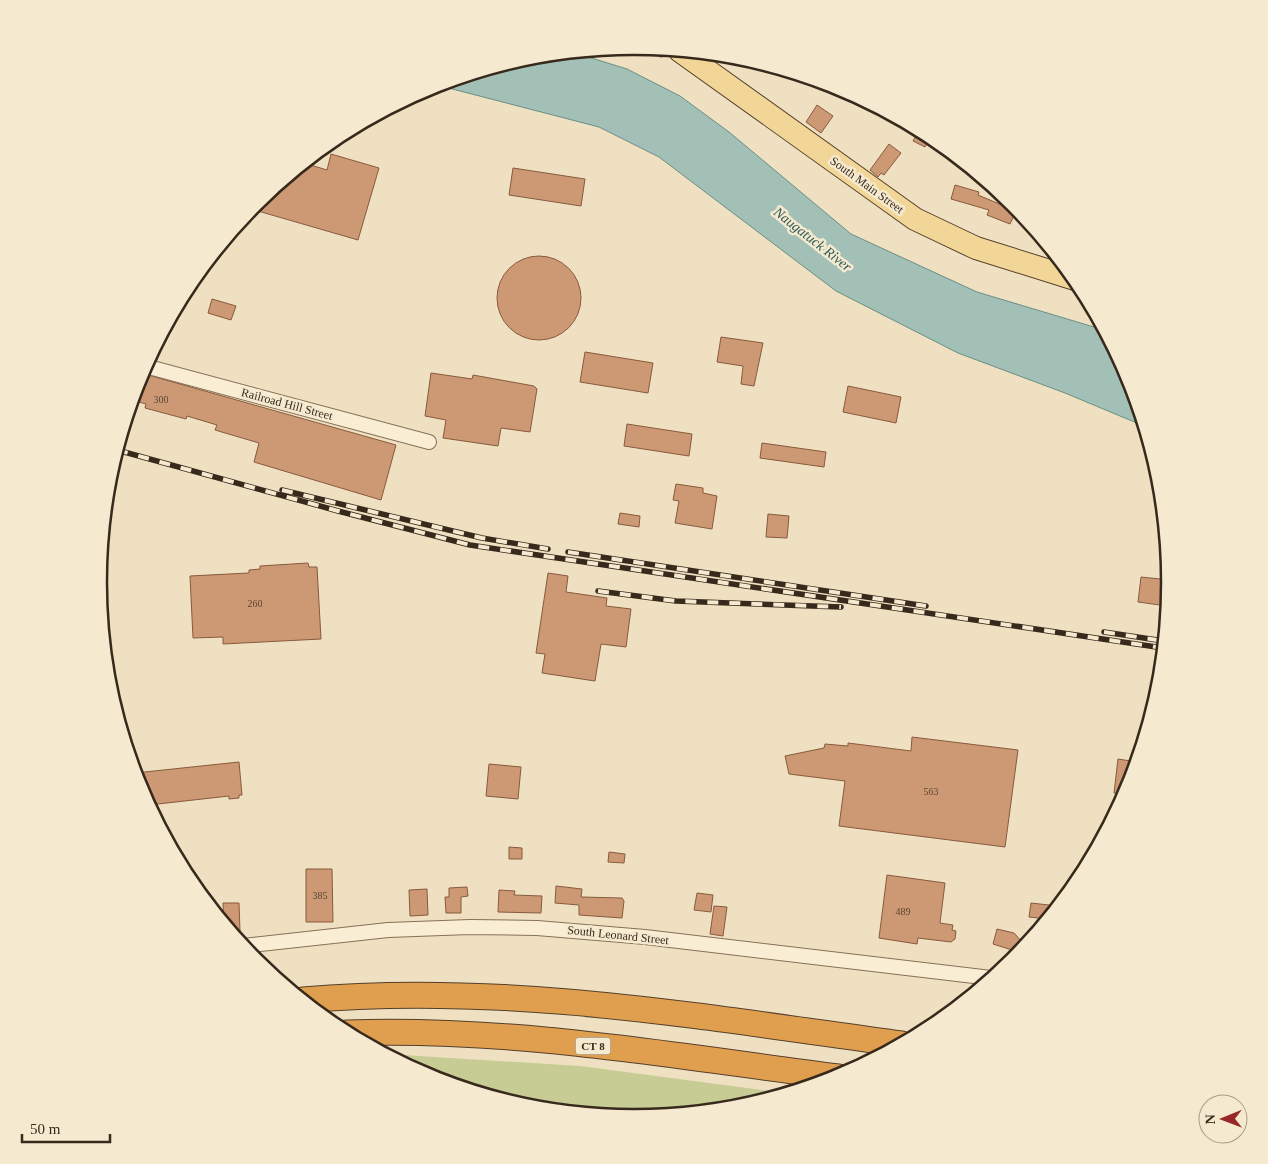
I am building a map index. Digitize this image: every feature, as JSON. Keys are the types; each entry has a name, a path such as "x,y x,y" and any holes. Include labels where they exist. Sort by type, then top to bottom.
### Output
{"highway":[{"path":"313,1000 440,995 523,998 675,1014 890,1043"},
{"name":"CT 8","path":"362,1033 438,1033 513,1038 818,1075"}],"main road":[{"name":"South Main Street","path":"691,59 895,206 926,226 998,257 1062,275"}],"street":[{"name":"Railroad Hill Street","path":"152,368 429,442"},
{"name":"South Leonard Street","path":"252,945 388,930 470,927 537,928 645,937 982,977"}],"green space":[{"path":"401,1055 580,1066 770,1091 737,1099 668,1108 600,1108 531,1099 498,1091 432,1069"}],"water":[{"name":"Naugatuck River","path":"589,57 627,69 680,96 729,132 851,234 977,292 1095,327 1121,380 1136,423 1065,393 958,353 836,291 659,157 599,127 450,88 531,65"}],"building":[{"path":"817,105 833,116 821,133 806,122"},
{"path":"915,137 927,144 925,147 913,141"},
{"path":"889,144 901,153 884,175 881,173 878,177 870,170"},
{"path":"331,154 379,168 358,240 259,211 311,165 327,170"},
{"path":"513,168 585,179 581,206 509,195"},
{"path":"955,185 979,192 978,195 1003,206 1014,216 1010,224 987,215 989,210 951,199"},
{"path":"539,256 555,259 569,268 578,282 581,298 578,314 569,328 555,337 539,340 523,337 509,328 500,314 497,298 500,282 509,268 523,259"},
{"path":"212,299 236,306 231,320 208,313"},
{"path":"721,337 763,343 754,386 741,384 743,366 717,362"},
{"path":"585,352 653,363 648,393 580,382"},
{"path":"431,373 472,379 473,375 534,386 537,389 530,432 501,428 498,446 443,438 446,420 425,416"},
{"path":"149,375 396,445 381,500 254,462 259,443 215,430 217,425 187,416 186,419 145,408 146,404 139,402"},
{"path":"848,386 901,397 896,423 843,412"},
{"path":"627,424 692,434 689,456 624,446"},
{"path":"762,443 826,452 824,467 760,458"},
{"path":"676,484 703,488 703,493 717,496 712,529 675,523 679,501 673,500"},
{"path":"620,513 640,516 639,527 618,524"},
{"path":"768,514 789,516 787,538 766,537"},
{"path":"308,563 309,567 317,567 321,639 223,644 223,637 193,638 190,576 249,573 249,570 260,569 260,566"},
{"path":"548,573 568,576 566,592 607,598 606,606 631,609 626,647 601,644 595,681 542,673 545,654 536,653"},
{"path":"1141,577 1161,579 1160,605 1138,602"},
{"path":"912,737 1018,750 1005,847 839,826 845,781 789,774 785,756 824,748 825,744 848,746 848,743 911,751"},
{"path":"1118,759 1129,761 1117,793 1114,793"},
{"path":"239,762 242,795 239,795 239,798 229,799 229,796 156,804 143,772"},
{"path":"489,764 521,767 518,799 486,796"},
{"path":"509,847 522,848 522,859 509,859"},
{"path":"609,852 625,854 624,863 608,862"},
{"path":"306,869 332,869 333,922 306,922"},
{"path":"887,875 945,883 940,923 953,925 952,930 956,931 955,939 951,942 918,938 917,944 879,938"},
{"path":"556,886 582,889 581,897 622,898 624,901 622,918 579,915 579,905 555,903"},
{"path":"467,887 468,896 461,897 461,913 446,913 445,897 449,897 449,888"},
{"path":"427,889 428,915 410,916 409,890"},
{"path":"499,890 515,891 514,895 542,896 541,913 498,912"},
{"path":"697,893 713,895 711,912 694,910"},
{"path":"223,903 239,903 240,931 238,929 223,912"},
{"path":"1031,903 1050,905 1039,918 1029,917"},
{"path":"714,906 727,907 723,936 710,934"},
{"path":"997,929 1014,933 1020,940 1012,950 993,944"}],"railway":[{"path":"124,452 470,545 1156,647"},
{"path":"282,490 482,538 548,549"},
{"path":"568,552 926,606"},
{"path":"598,591 676,601 841,607"},
{"path":"1104,632 1157,640"}]}
